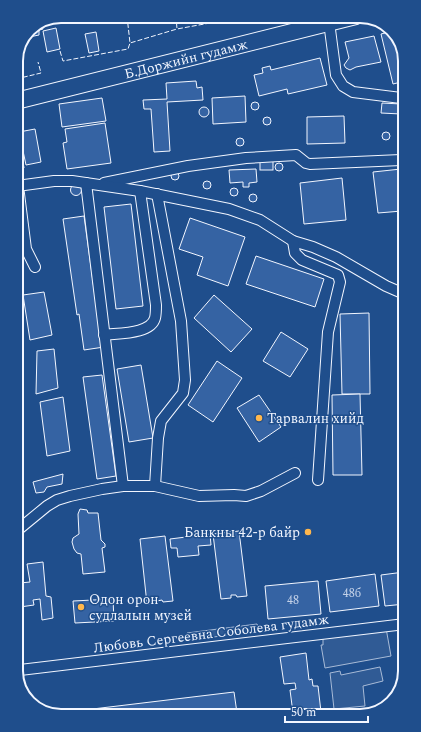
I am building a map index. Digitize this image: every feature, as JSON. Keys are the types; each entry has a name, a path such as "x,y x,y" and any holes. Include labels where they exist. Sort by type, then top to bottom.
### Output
{"main road":[{"name":"Б.Доржийн гудамж","path":"23,99 325,23"}],"street":[{"path":"329,23 336,75 343,86 353,92 398,98"},
{"path":"97,184 188,166 246,158 296,156 310,164 398,160"},
{"path":"23,185 54,181 72,181 157,194 229,209 260,220 293,241 313,247 336,257 386,286 398,291"},
{"path":"86,183 123,486"},
{"path":"104,335 140,331 149,327 155,318 156,305 140,191"},
{"path":"155,486 158,438 161,420 183,393 185,380 181,321 157,194"},
{"path":"23,228 26,249 35,267"},
{"path":"293,241 295,252 302,260 338,275 340,282 328,332 318,480"},
{"path":"23,525 57,500 97,490 123,486 155,486 199,496 246,496 260,491 295,473"},
{"name":"Любовь Сергеевна Соболева гудамж","path":"23,670 398,625"}],"shaded area":[{"path":"257,624 260,631 190,640 187,633"},
{"path":"386,628 391,656 325,668 321,645 323,645 323,636"},
{"path":"380,667 383,681 363,686 365,706 334,709 330,673 340,671 341,675"}],"building":[{"path":"56,28 60,49 47,52 43,31"},
{"path":"39,30 39,35 32,36"},
{"path":"96,32 99,51 89,53 85,34"},
{"path":"386,33 389,36 397,51 398,83 393,84 381,34"},
{"path":"374,36 381,62 356,67 350,70 346,68 344,65 349,58 345,42"},
{"path":"320,58 327,85 288,94 287,89 259,96 254,75 263,73 262,68 270,66 271,70"},
{"path":"196,81 197,88 202,87 203,100 167,102 170,151 154,152 151,109 144,109 143,100 167,99 166,83"},
{"path":"245,96 246,122 213,124 212,98"},
{"path":"102,98 106,121 62,127 59,104"},
{"path":"253,102 257,102 259,106 257,110 253,110 251,108 251,104"},
{"path":"382,103 398,104 398,114 381,113"},
{"path":"202,107 206,107 208,108 208,116 202,117 199,114 199,110"},
{"path":"344,116 345,143 307,144 307,117"},
{"path":"267,117 270,118 270,124 267,125 264,124 263,121 264,118"},
{"path":"105,123 111,163 67,169 63,143 67,142 65,129"},
{"path":"35,129 41,162 26,165 23,151 23,131"},
{"path":"384,132 388,132 390,136 388,140 384,140 382,138 382,134"},
{"path":"240,138 243,139 243,145 240,146 237,145 236,142 237,139"},
{"path":"260,160 273,160 273,170 260,170"},
{"path":"279,163 282,164 282,170 279,171 276,170 275,167 276,164"},
{"path":"256,169 257,182 249,183 249,187 243,187 243,182 230,183 229,170"},
{"path":"398,169 398,211 378,213 373,172"},
{"path":"175,172 178,173 178,179 175,180 172,179 171,176 172,173"},
{"path":"342,178 346,220 304,224 300,183"},
{"path":"205,181 209,181 211,185 209,189 205,189 203,187 203,183"},
{"path":"74,185 78,185 80,186 80,194 74,195 71,192 71,188"},
{"path":"234,188 237,189 237,195 234,196 231,195 230,192 231,189"},
{"path":"253,194 256,195 256,201 253,202 250,201 249,198 250,195"},
{"path":"131,204 143,306 116,309 104,207"},
{"path":"84,216 97,311 104,347 84,350 79,314 77,315 63,219"},
{"path":"190,218 245,237 228,286 197,275 203,257 179,249"},
{"path":"256,256 324,279 315,307 246,284"},
{"path":"44,292 52,335 30,340 23,295"},
{"path":"214,295 252,329 231,352 194,318"},
{"path":"369,313 370,394 342,394 340,314"},
{"path":"281,332 308,349 290,377 263,361"},
{"path":"54,349 58,388 36,394 37,351"},
{"path":"217,361 242,378 213,422 188,405"},
{"path":"141,365 153,438 129,442 117,369"},
{"path":"102,375 116,476 97,479 83,377"},
{"path":"360,394 362,475 333,475 332,395"},
{"name":"Тарвалин хийд","path":"259,395 281,427 259,442 237,408"},
{"path":"63,397 70,451 47,456 40,402"},
{"path":"63,474 62,484 47,487 44,492 36,493 33,482"},
{"path":"80,509 87,510 88,513 98,513 101,540 105,544 105,547 102,548 105,572 83,574 81,554 77,553 74,549 72,542 73,538 79,534 78,514"},
{"path":"239,531 247,596 237,597 236,595 231,595 231,598 221,599 213,534"},
{"path":"210,534 211,545 198,546 199,555 178,557 177,548 171,548 170,539"},
{"path":"165,536 173,601 163,602 162,600 157,601 157,603 147,604 140,539"},
{"path":"43,562 46,596 51,597 53,618 42,620 40,599 33,600 34,605 23,607 23,583 30,582 27,564"},
{"path":"398,573 398,605 385,606 381,575"},
{"path":"375,574 379,606 330,612 326,581"},
{"path":"318,581 321,614 268,619 265,586"},
{"path":"113,599 114,621 75,623 73,601"},
{"path":"306,653 309,680 312,679 313,686 318,686 321,709 292,709 290,690 296,689 295,683 284,684 280,657"},
{"path":"234,692 236,709 93,709"}],"fence":[{"path":"128,23 130,43 177,29"},
{"path":"177,23 177,29 210,23"},
{"path":"60,51 63,61 128,49 130,43"},
{"path":"23,77 41,73 38,62"}],"place":[{"name":"Тарвалин хийд","path":"259,418"},
{"name":"Банкны 42-р байр","path":"308,532"},
{"name":"Одон орон судлалын музей","path":"81,607"}]}
